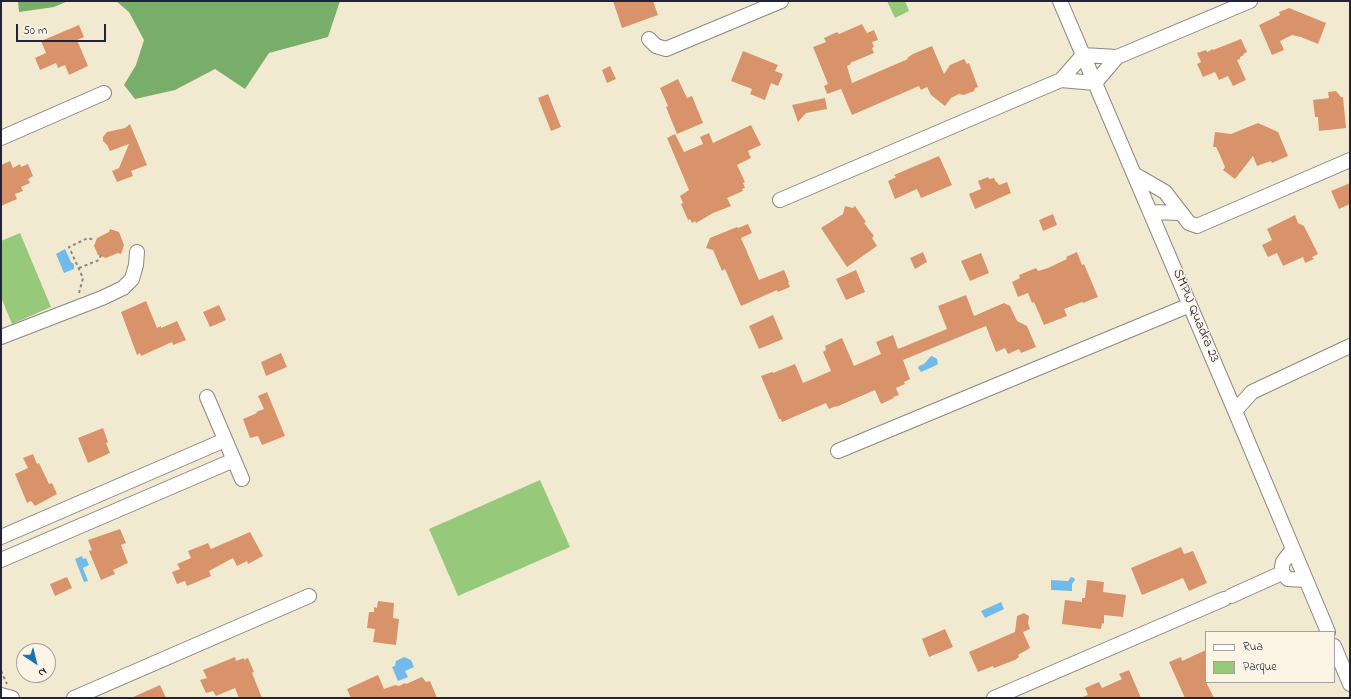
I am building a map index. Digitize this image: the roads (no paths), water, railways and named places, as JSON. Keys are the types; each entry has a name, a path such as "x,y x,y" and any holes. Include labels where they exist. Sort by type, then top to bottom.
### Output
{"street":[{"path":"649,39 656,46 666,49 781,1"},
{"name":"SMPW Quadra 23","path":"1060,1 1227,391 1328,631"},
{"path":"780,200 1061,80 1083,55 1117,57 1250,1"},
{"path":"1061,80 1095,83 1117,57"},
{"path":"1,138 104,93"},
{"path":"1134,174 1170,196 1189,223 1201,226 1350,160"},
{"path":"1150,212 1181,213"},
{"path":"1,337 124,288 132,279 136,265 137,252"},
{"path":"838,451 1190,306"},
{"path":"1235,411 1252,392 1350,346"},
{"path":"1227,391 1252,392"},
{"path":"207,397 242,479"},
{"path":"1,537 225,440"},
{"path":"1,560 234,460"},
{"path":"111,490 119,509"},
{"path":"1293,549 1283,562 1282,573 1288,579 1306,580"},
{"path":"994,698 1282,573"},
{"path":"74,698 309,596"},
{"path":"1335,648 1350,684"},
{"path":"1,695 12,698"}],"water":[{"path":"65,249 71,262 74,264 74,269 64,273 56,254"},
{"path":"932,356 937,359 937,365 921,372 918,368 919,366 924,364"},
{"path":"82,556 83,559 86,558 89,565 83,568 88,581 84,582 75,559"},
{"path":"1071,577 1075,580 1072,584 1072,591 1051,590 1051,580 1068,581"},
{"path":"1001,602 1004,609 985,618 981,611"},
{"path":"404,657 411,660 414,667 405,671 408,677 398,681 392,667 395,666 396,661"}]}
